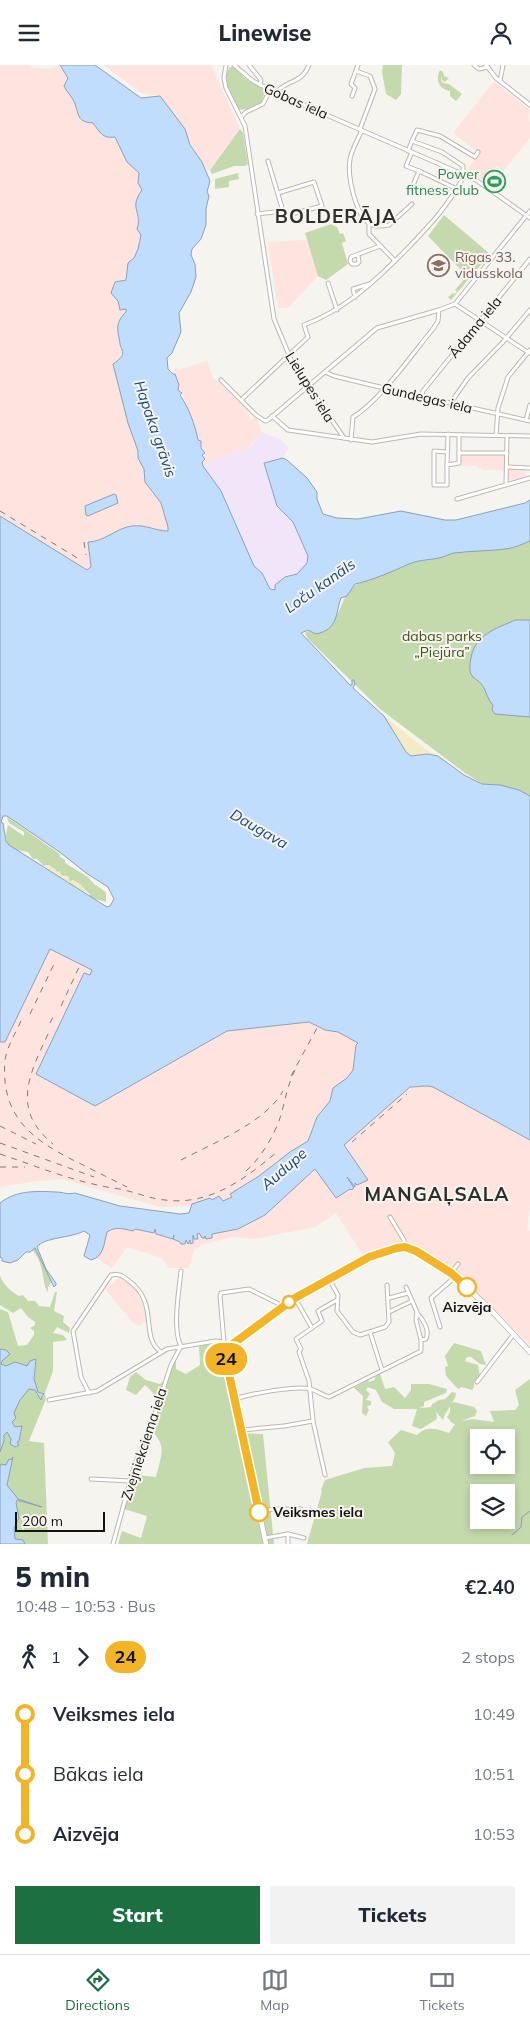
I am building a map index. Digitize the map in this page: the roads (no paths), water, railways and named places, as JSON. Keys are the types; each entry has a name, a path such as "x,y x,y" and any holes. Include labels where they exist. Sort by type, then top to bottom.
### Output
{"main road":[{"path":"266,1541 226,1360 228,1349 283,1306 369,1257 405,1247 416,1251 456,1277 530,1352"}],"street":[{"name":"Lielupes iela","path":"226,65 224,78 226,88 244,126 273,315 289,356 344,438"},
{"name":"Gobas iela","path":"234,65 260,85 276,93 476,180 530,218"},
{"path":"249,65 261,80 260,85"},
{"path":"276,93 281,87 302,78 309,65"},
{"path":"352,96 355,88 351,84 358,65"},
{"path":"474,65 477,69 487,66 500,81 530,105"},
{"path":"500,81 503,65"},
{"path":"356,71 370,76 375,89 350,157 349,184 363,215 369,223 375,225 389,225 412,204"},
{"path":"241,117 246,112 263,104 270,90"},
{"path":"457,189 406,166 412,141 417,130 440,136 475,157 478,152"},
{"path":"242,399 308,337 304,325 337,310 372,283 437,219 457,189 464,175 464,167 442,152 412,141"},
{"path":"268,161 283,211 285,215 322,206 314,182 278,193"},
{"path":"414,183 418,171"},
{"path":"258,213 283,211"},
{"path":"221,379 262,419 268,420 377,328 455,304 530,211"},
{"path":"369,223 367,227 369,234 395,261"},
{"path":"358,255 380,246"},
{"name":"Ādama iela","path":"421,397 423,391 530,259"},
{"path":"328,283 337,310"},
{"path":"355,297 353,289 372,283"},
{"path":"455,304 529,352 508,377 497,414 496,435"},
{"path":"351,440 353,417 384,388 436,325 440,310"},
{"path":"450,404 468,378 507,338 530,310"},
{"name":"Gundegas iela","path":"325,372 334,376 528,421"},
{"path":"528,421 530,405"},
{"path":"272,416 288,429 372,442 414,434 530,436"},
{"path":"447,452 434,451 434,485 447,485 448,435"},
{"path":"447,465 459,463 459,435"},
{"path":"506,485 507,435"},
{"path":"459,453 507,453"},
{"path":"507,467 530,468"},
{"path":"457,499 530,478"},
{"path":"390,1217 404,1240 405,1247"},
{"path":"451,1273 458,1263"},
{"path":"181,1271 177,1315 178,1336 181,1346"},
{"path":"89,1393 81,1377 73,1331 111,1275 119,1274 134,1285 144,1296 152,1341 161,1352"},
{"path":"440,1327 431,1298 456,1277"},
{"path":"329,1279 338,1295 337,1311 356,1335 385,1327 389,1322 387,1285"},
{"path":"406,1287 428,1333 426,1339 421,1340"},
{"path":"228,1349 224,1342 221,1293 249,1289 283,1306"},
{"path":"389,1298 408,1293"},
{"path":"295,1298 312,1328"},
{"path":"325,1475 313,1421 308,1375 299,1352 301,1349 296,1339 322,1321 318,1311 338,1299"},
{"path":"389,1312 412,1301"},
{"path":"234,1399 254,1393 310,1389 329,1397 421,1351 421,1340 417,1327 417,1312"},
{"path":"370,1332 382,1370"},
{"path":"477,1382 513,1335"},
{"path":"49,1400 97,1391 161,1352 181,1346 216,1341 224,1342"},
{"name":"Zvejniekciema iela","path":"114,1544 139,1453 156,1414 170,1365 181,1346"},
{"path":"241,1430 284,1427 313,1421"},
{"path":"91,1479 130,1481"},
{"path":"259,1512 273,1509 301,1509"},
{"path":"288,1534 288,1544"},
{"path":"266,1541 288,1534 304,1538"}],"water":[{"path":"60,65 95,65 141,98 160,96 185,129 190,145 202,162 210,181 207,192 209,196 206,209 206,225 201,239 192,249 191,255 195,264 196,277 191,292 179,313 181,332 172,353 167,358 168,369 175,374 179,385 178,390 182,393 180,395 191,417 198,440 201,441 201,448 205,453 202,455 205,459 202,462 203,466 221,491 254,566 262,573 270,589 275,590 275,585 285,577 297,574 307,563 308,556 293,522 277,506 264,463 283,458 287,460 307,478 317,492 317,499 323,514 337,518 358,519 401,511 445,520 456,520 525,503 530,500 530,541 500,550 454,553 416,562 355,584 347,596 341,598 335,620 329,629 316,634 308,630 301,633 350,685 352,685 352,680 354,680 353,688 384,716 406,752 411,756 427,754 438,756 464,775 482,784 500,785 519,790 530,796 530,1140 433,1087 410,1087 344,1145 368,1180 357,1185 355,1183 355,1187 347,1177 354,1188 351,1190 336,1198 315,1169 265,1215 238,1229 212,1234 212,1238 206,1239 205,1236 205,1238 202,1238 199,1233 197,1234 198,1239 194,1239 193,1235 193,1243 190,1244 190,1240 188,1244 186,1240 185,1244 181,1244 173,1239 156,1234 155,1229 154,1233 135,1229 133,1231 113,1229 107,1232 99,1256 91,1260 84,1256 90,1235 84,1231 52,1239 37,1247 46,1269 56,1283 54,1287 35,1248 30,1252 26,1252 18,1260 10,1263 2,1261 0,1257 0,1203 13,1196 27,1192 59,1192 75,1193 120,1206 180,1214 189,1213 192,1204 210,1198 212,1200 219,1196 223,1201 232,1197 230,1194 308,1141 317,1117 330,1101 333,1088 347,1078 353,1070 356,1045 358,1043 338,1032 325,1030 309,1022 227,1031 95,1106 36,1074 84,973 90,975 92,970 50,949 5,1042 0,1042 0,516 87,570 91,567 88,542 99,540 121,529 132,526 168,531 161,503 145,482 144,469 138,458 138,451 128,423 113,364 123,354 118,324 126,309 120,310 118,301 111,293 115,282 126,280 128,263 134,258 138,249 141,235 137,229 136,202 142,190 138,183 139,173 127,162 115,137 104,136 93,123 81,119 74,102 64,86 68,78","holes":["3,816 7,816 108,887 114,899 110,906 107,907 9,845 6,841 3,823 1,822"]},
{"path":"114,494 118,503 88,516 86,515 85,506"},
{"path":"516,620 530,620 530,717 495,714 492,710 493,705 484,688 472,676 470,670 473,650 477,643 494,629"},
{"path":"0,1349 6,1350 10,1354 1,1364 6,1366 15,1362 27,1366 30,1361 36,1359 34,1379 38,1392 44,1394 41,1400 35,1390 29,1389 20,1400 14,1413 16,1418 12,1422 15,1427 22,1426 19,1441 17,1442 19,1445 15,1447 10,1444 11,1439 7,1432 4,1435 0,1452"},
{"path":"13,1457 7,1485 18,1499 42,1507 17,1500 19,1518 14,1528 15,1539 23,1540 25,1544 0,1544 0,1467 1,1464 6,1465 9,1459 11,1460"}],"waterway":[{"path":"512,1535 521,1527 522,1517 530,1511"}],"railway":[{"path":"0,511 79,559"},
{"path":"84,542 86,555"},
{"path":"30,1014 56,960"},
{"path":"61,1006 80,965"},
{"path":"50,1023 54,1015"},
{"path":"21,1021 9,1045 5,1060 5,1080 8,1097 14,1112 23,1125 48,1146 127,1187"},
{"path":"291,1076 317,1028"},
{"path":"48,1034 30,1078 28,1105 32,1118 40,1131 53,1144"},
{"path":"246,1171 261,1154 274,1132 295,1070"},
{"path":"181,1160 223,1139 251,1122 264,1113 283,1091"},
{"path":"352,1142 407,1094"},
{"path":"0,1126 36,1144"},
{"path":"0,1143 94,1177"},
{"path":"0,1154 89,1183 165,1200 181,1201 211,1195 239,1181 277,1152"},
{"path":"0,1167 25,1167"}],"place":[{"name":"Power fitness club","path":"495,182"},
{"name":"Rīgas 33. vidusskola","path":"439,265"},
{"name":"Aizvēja","path":"467,1287"},
{"name":"Veiksmes iela","path":"259,1512"}],"district":[{"name":"BOLDERĀJA","path":"336,216"},
{"name":"MANGAĻSALA","path":"437,1194"}],"water label":[{"name":"Hapaka grāvis","path":"155,429"},
{"name":"Loču kanāls","path":"320,586"},
{"name":"Daugava","path":"259,829"},
{"name":"Audupe","path":"284,1169"}],"park label":[{"name":"dabas parks „Piejūra”","path":"442,644"}]}
